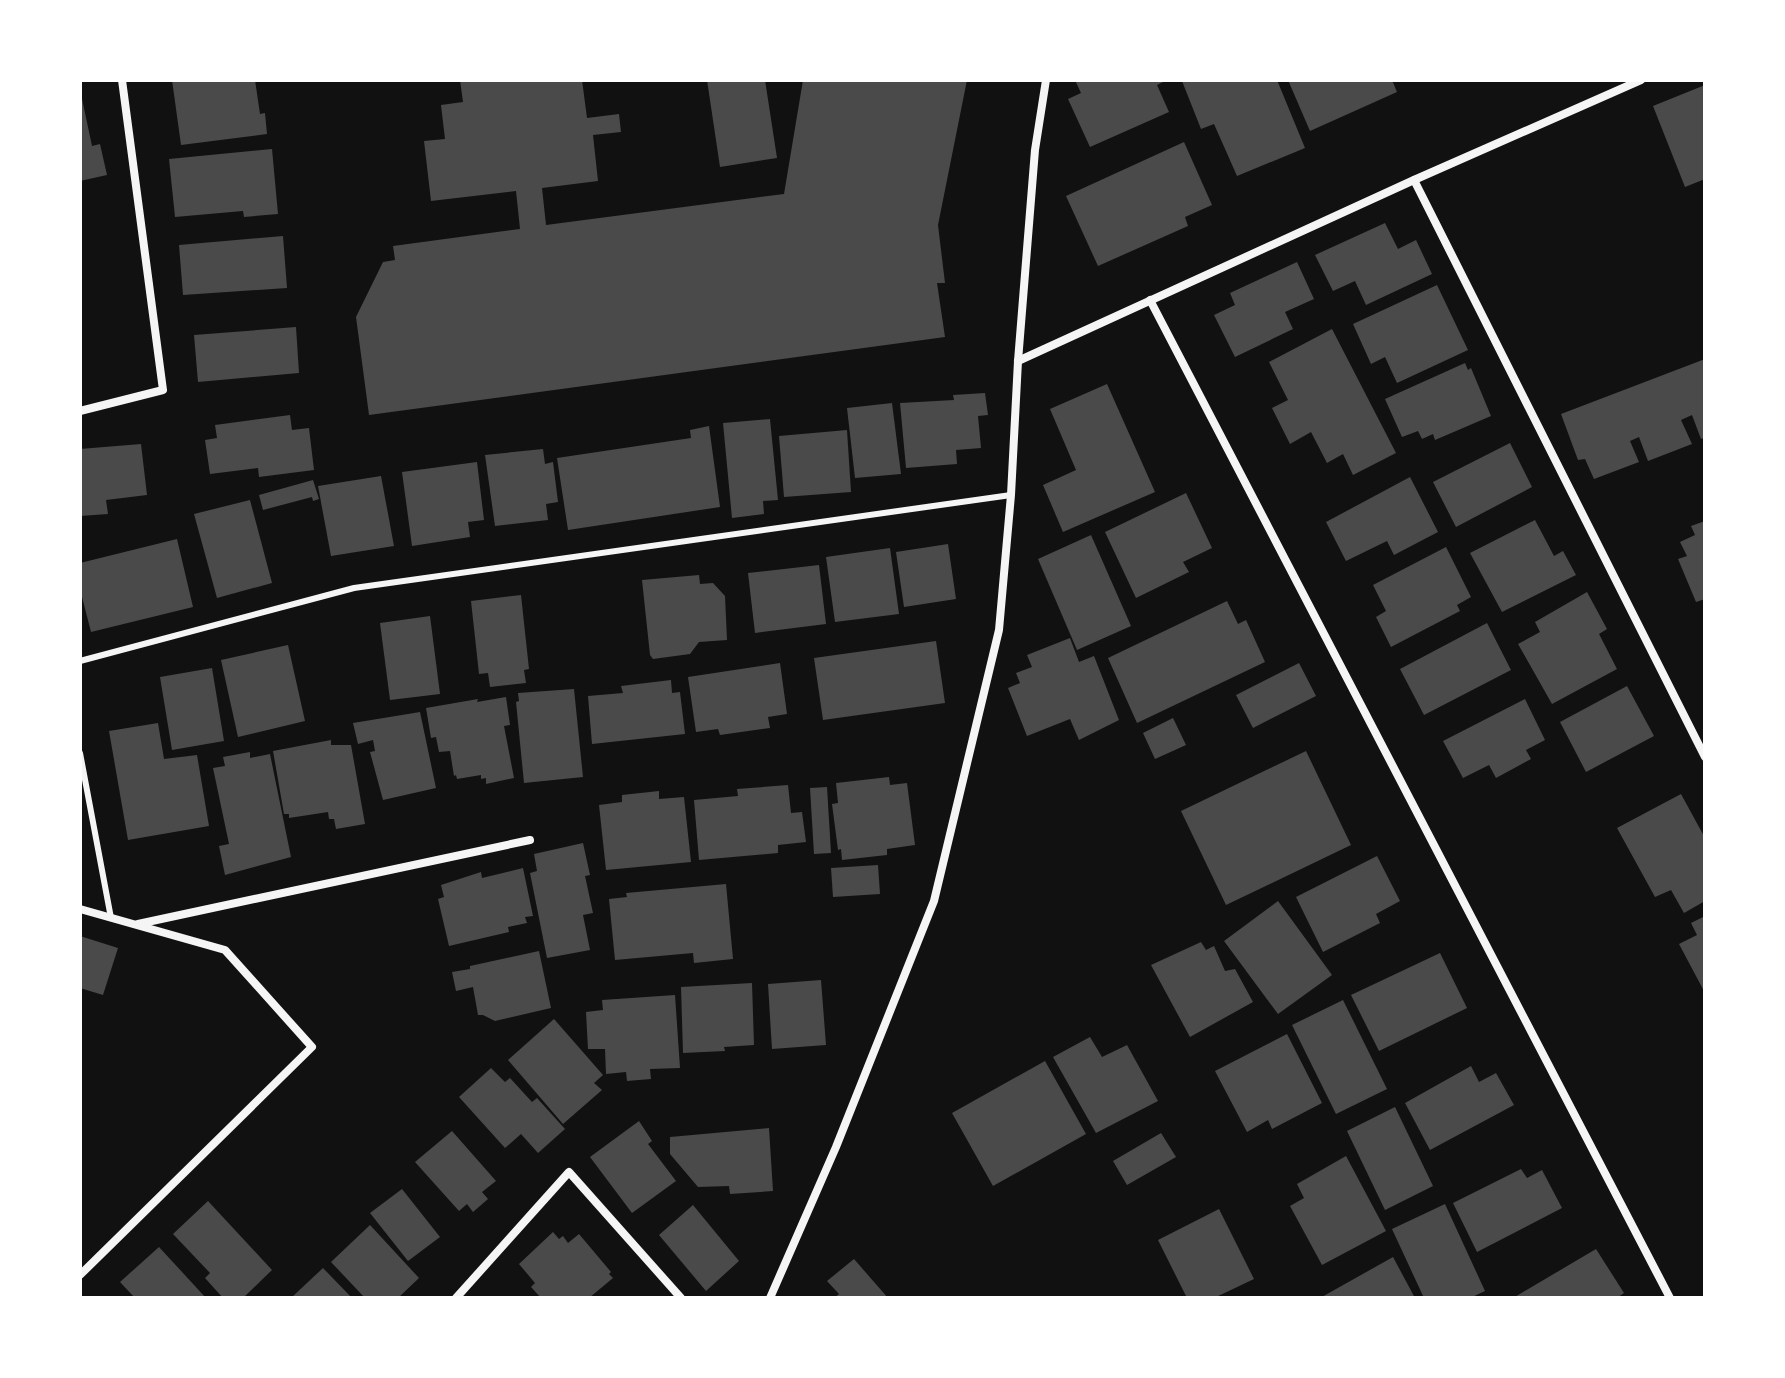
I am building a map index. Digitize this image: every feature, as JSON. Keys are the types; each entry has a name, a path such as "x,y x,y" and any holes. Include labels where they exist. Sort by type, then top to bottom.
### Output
{"street":[{"path":"80,411 163,390 122,80"},
{"path":"770,1298 836,1147 934,901 999,630 1035,150 1046,80"},
{"path":"1018,361 1641,80"},
{"path":"1414,180 1705,757"},
{"path":"1150,300 1670,1298"},
{"path":"134,925 530,840"},
{"path":"80,909 225,950 312,1047 80,1275"},
{"path":"456,1298 569,1172 681,1298"}],"lane":[{"path":"80,661 354,588 1011,495"},
{"path":"80,753 111,918"}],"building":[{"path":"172,80 255,80 260,114 265,113 267,134 181,145"},
{"path":"460,80 582,80 587,118 619,114 621,132 593,135 598,181 542,188 546,225 784,194 803,80 967,80 938,225 945,283 937,283 945,337 369,415 356,317 383,262 395,260 393,246 520,229 516,191 431,201 424,141 445,139 441,105 463,102"},
{"path":"707,80 765,80 777,158 720,167"},
{"path":"1075,80 1167,80 1157,85 1169,112 1090,147 1068,99 1081,93"},
{"path":"1277,80 1305,148 1237,176 1214,124 1201,129 1182,81"},
{"path":"1288,80 1392,80 1397,92 1310,131"},
{"path":"1705,85 1705,179 1685,187 1653,106"},
{"path":"81,94 92,146 100,144 107,175 80,181"},
{"path":"1184,142 1212,205 1185,217 1188,226 1098,266 1066,196"},
{"path":"272,149 278,214 244,217 243,211 175,217 169,159"},
{"path":"1385,223 1398,249 1416,240 1432,274 1366,305 1355,281 1333,291 1315,255"},
{"path":"283,236 287,288 183,295 179,245"},
{"path":"1297,262 1314,299 1285,312 1293,329 1235,357 1214,315 1235,305 1230,293"},
{"path":"1437,285 1468,350 1397,383 1385,357 1371,364 1353,324"},
{"path":"296,327 299,373 198,382 194,335"},
{"path":"1332,329 1396,453 1353,475 1343,454 1327,463 1311,432 1290,444 1272,408 1288,400 1269,362"},
{"path":"1705,359 1705,438 1701,439 1692,415 1681,420 1692,444 1648,461 1639,437 1630,441 1639,462 1594,479 1585,459 1578,460 1561,414"},
{"path":"1465,363 1468,370 1471,368 1491,416 1435,440 1433,434 1422,439 1418,431 1402,437 1385,399"},
{"path":"1107,384 1155,492 1063,532 1043,485 1076,470 1050,409"},
{"path":"985,393 988,415 978,416 981,448 956,450 957,464 906,468 900,403 954,400 953,395"},
{"path":"892,403 901,474 855,478 847,408"},
{"path":"290,415 292,430 309,428 314,470 259,477 258,468 210,474 205,440 217,438 215,425"},
{"path":"770,419 778,500 763,501 764,514 732,518 723,423"},
{"path":"709,426 720,507 568,530 557,458 691,438 690,430"},
{"path":"847,430 851,492 784,497 779,436"},
{"path":"1510,443 1532,487 1456,527 1433,482"},
{"path":"141,444 147,495 106,500 108,514 80,516 80,449"},
{"path":"543,449 545,464 553,462 558,502 546,504 548,520 495,526 485,455"},
{"path":"477,462 484,520 468,522 470,537 412,546 402,472"},
{"path":"381,476 394,546 331,556 318,486"},
{"path":"1410,477 1438,532 1394,555 1387,541 1346,561 1326,522"},
{"path":"313,480 319,499 313,501 312,497 263,510 259,495"},
{"path":"1186,493 1212,548 1183,562 1189,572 1136,598 1105,532"},
{"path":"250,500 272,583 217,598 194,514"},
{"path":"1535,520 1554,556 1563,551 1576,575 1502,612 1470,553"},
{"path":"1705,521 1705,599 1696,602 1678,559 1687,556 1680,542 1695,535 1691,526"},
{"path":"1091,535 1131,626 1077,650 1038,559"},
{"path":"177,539 193,607 91,632 80,589 80,563"},
{"path":"948,544 956,599 904,607 896,552"},
{"path":"1446,547 1471,597 1457,605 1460,611 1391,647 1376,617 1386,611 1373,585"},
{"path":"890,548 899,614 835,622 826,557"},
{"path":"819,565 826,624 755,633 748,573"},
{"path":"699,575 700,584 713,583 725,596 727,640 699,642 690,654 653,659 650,655 642,580"},
{"path":"1587,592 1607,629 1599,634 1617,669 1552,704 1518,644 1540,632 1535,622"},
{"path":"521,595 529,669 524,670 526,683 490,687 488,673 479,674 471,601"},
{"path":"1227,601 1238,624 1246,620 1265,662 1137,723 1108,658"},
{"path":"430,616 440,694 390,700 380,623"},
{"path":"1487,623 1511,670 1424,715 1400,669"},
{"path":"1070,638 1079,662 1094,656 1119,720 1079,740 1070,719 1027,736 1008,688 1020,683 1016,673 1032,667 1027,655"},
{"path":"936,641 945,703 823,720 814,658"},
{"path":"288,645 305,721 238,737 221,660"},
{"path":"780,663 787,714 768,717 770,728 720,735 718,729 696,732 688,677"},
{"path":"1299,663 1316,696 1253,728 1236,695"},
{"path":"212,668 224,741 172,750 160,677"},
{"path":"671,680 672,693 680,692 685,734 592,744 588,696 623,693 621,686"},
{"path":"1627,686 1654,736 1586,772 1560,722"},
{"path":"574,689 583,777 524,783 516,702 519,701 518,693"},
{"path":"506,697 510,725 504,726 514,778 486,784 486,778 481,779 481,775 457,779 450,751 439,752 436,737 431,738 426,708"},
{"path":"1525,699 1545,740 1526,750 1531,759 1496,778 1489,765 1463,778 1443,741"},
{"path":"420,712 436,788 383,800 370,752 375,751 373,740 358,744 353,723"},
{"path":"1173,718 1186,745 1155,759 1143,733"},
{"path":"158,723 164,759 197,755 209,826 128,840 109,731"},
{"path":"331,740 331,745 351,745 365,824 336,829 334,819 329,819 328,812 289,818 289,814 284,814 273,751"},
{"path":"1306,751 1351,845 1226,905 1181,811"},
{"path":"250,752 250,758 270,754 291,857 225,875 219,846 229,844 213,768 225,766 223,757"},
{"path":"889,777 890,785 907,783 915,845 887,849 887,855 842,860 832,804 838,803 836,783"},
{"path":"788,785 791,813 802,812 806,842 778,845 778,853 699,860 694,800 738,796 737,789"},
{"path":"827,787 831,853 814,854 810,788"},
{"path":"659,791 659,799 684,797 691,862 606,870 599,805 622,802 622,795"},
{"path":"1681,794 1705,838 1705,901 1684,913 1671,890 1655,897 1617,828"},
{"path":"583,843 590,875 585,876 593,913 583,915 590,950 547,958 530,873 537,871 534,854"},
{"path":"1377,856 1400,901 1376,914 1380,923 1323,952 1296,897"},
{"path":"878,865 880,894 833,897 831,868"},
{"path":"523,868 533,916 525,917 527,923 508,927 509,932 449,946 438,899 444,897 441,885 481,872 482,878"},
{"path":"726,884 733,959 694,963 693,953 615,960 609,899 627,897 626,893"},
{"path":"1278,901 1332,975 1278,1014 1224,941"},
{"path":"1705,916 1705,993 1679,944 1697,935 1691,923"},
{"path":"80,936 118,948 103,995 80,988"},
{"path":"1201,942 1206,950 1214,946 1225,971 1235,969 1253,1002 1190,1037 1151,965"},
{"path":"539,951 551,1008 495,1021 478,1015 473,987 456,991 452,972"},
{"path":"1440,953 1467,1008 1379,1051 1351,995"},
{"path":"821,980 826,1045 772,1049 768,984"},
{"path":"752,983 754,1045 724,1047 725,1051 683,1053 681,987"},
{"path":"675,995 680,1068 650,1069 651,1079 627,1081 626,1072 606,1074 605,1049 588,1049 586,1012 603,1010 602,1000"},
{"path":"1343,1000 1387,1089 1336,1114 1292,1025"},
{"path":"554,1019 603,1075 594,1083 602,1090 563,1124 508,1060"},
{"path":"1287,1034 1322,1103 1272,1129 1268,1120 1247,1132 1215,1071"},
{"path":"1090,1037 1102,1057 1127,1045 1158,1101 1096,1133 1053,1057"},
{"path":"1045,1061 1086,1134 993,1186 952,1113"},
{"path":"1471,1066 1479,1082 1496,1073 1514,1105 1430,1150 1405,1103"},
{"path":"491,1068 505,1082 510,1078 532,1102 537,1098 565,1129 538,1153 521,1134 505,1148 459,1097"},
{"path":"1395,1107 1433,1186 1385,1210 1347,1131"},
{"path":"639,1121 652,1141 648,1144 676,1181 632,1213 590,1157"},
{"path":"769,1128 773,1191 730,1194 729,1186 698,1187 670,1154 670,1137"},
{"path":"452,1131 496,1181 482,1192 488,1199 473,1212 467,1204 459,1211 415,1162"},
{"path":"1161,1133 1176,1157 1127,1185 1113,1161"},
{"path":"1346,1156 1386,1231 1322,1265 1290,1206 1304,1198 1297,1184"},
{"path":"1521,1169 1527,1178 1542,1170 1562,1208 1477,1252 1453,1203"},
{"path":"402,1189 440,1237 408,1261 370,1213"},
{"path":"208,1201 272,1270 243,1298 223,1298 205,1278 210,1273 173,1234"},
{"path":"1445,1204 1485,1291 1470,1298 1424,1298 1392,1229"},
{"path":"693,1205 739,1261 706,1291 659,1235"},
{"path":"1219,1209 1254,1279 1214,1298 1187,1298 1158,1240"},
{"path":"370,1225 419,1278 398,1298 365,1298 331,1262"},
{"path":"553,1232 559,1239 563,1236 568,1243 579,1234 613,1278 589,1298 541,1298 531,1287 535,1283 519,1264"},
{"path":"159,1247 206,1298 135,1298 120,1282"},
{"path":"1596,1249 1624,1293 1617,1298 1513,1298"},
{"path":"1393,1257 1415,1298 1320,1298"},
{"path":"854,1259 888,1298 834,1298 839,1294 827,1281"},
{"path":"323,1268 352,1298 291,1298"}]}
